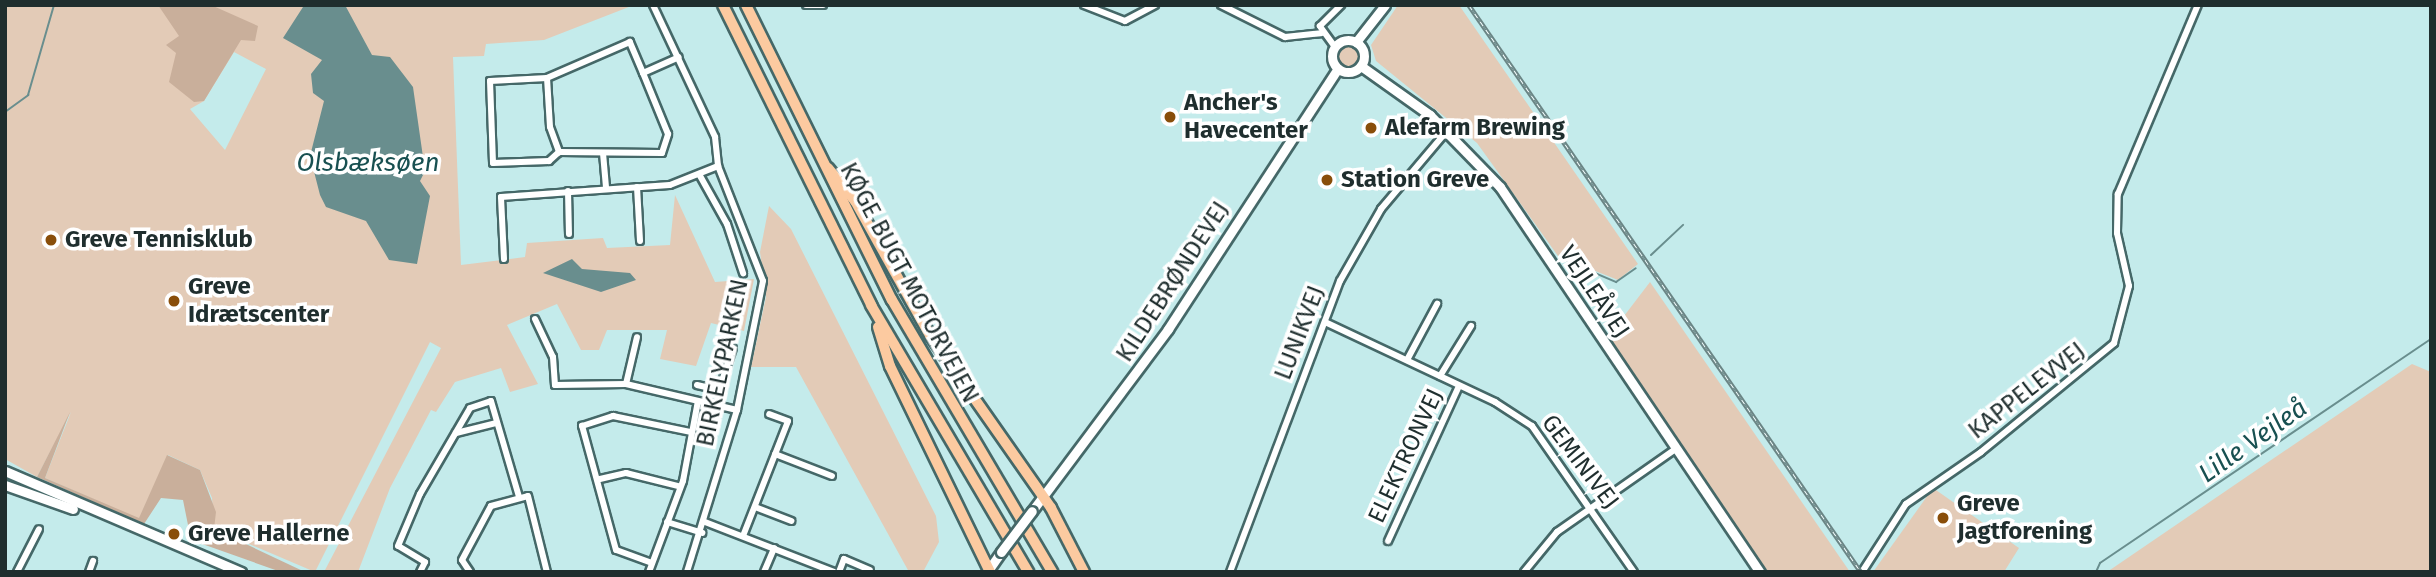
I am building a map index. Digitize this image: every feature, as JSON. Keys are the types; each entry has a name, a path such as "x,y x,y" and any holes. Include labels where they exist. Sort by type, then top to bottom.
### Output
{"highway":[{"name":"KØGE BUGT MOTORVEJEN","path":"723,5 871,304 1028,572"},
{"name":"KØGE BUGT MOTORVEJEN","path":"746,5 815,152 931,370 1052,572"},
{"path":"815,152 855,201 930,335 1043,495 1084,572"},
{"path":"871,304 890,366 989,571"}],"street":[{"name":"BIRKELYPARKEN","path":"653,5 715,137 718,166 761,265 737,410 702,533 687,572"},
{"path":"806,5 823,5"},
{"path":"1084,5 1125,21 1155,5"},
{"path":"1221,5 1285,37 1321,33"},
{"path":"1321,33 1325,16 1341,5"},
{"path":"1335,47 1356,42 1385,5"},
{"name":"KAPPELEVVEJ","path":"1862,572 1906,504 1981,452 2114,343 2129,286 2116,225 2118,194 2198,5"},
{"path":"1321,33 1335,47 1338,68 1361,66 1363,50 1356,42"},
{"path":"630,42 643,73 668,134 667,148 662,153 559,152 549,161 493,163 490,81 547,78 630,42"},
{"path":"643,73 679,57"},
{"name":"VEJLEÅVEJ","path":"1361,66 1447,131 1500,187 1760,572"},
{"name":"KILDEBRØNDEVEJ","path":"989,571 1168,329 1338,68"},
{"path":"547,78 550,127 559,152"},
{"name":"LUNIKVEJ","path":"1230,572 1325,322 1374,218 1447,131"},
{"path":"603,153 606,188"},
{"path":"505,259 501,197 675,184 718,166"},
{"path":"699,174 727,224 743,273"},
{"path":"637,187 640,241"},
{"path":"568,191 569,234"},
{"path":"1407,360 1437,304"},
{"path":"535,319 553,357 555,385 626,384 737,410"},
{"name":"GEMINIVEJ","path":"1325,322 1440,376 1532,426 1634,572"},
{"path":"1440,376 1471,326"},
{"path":"626,384 637,337"},
{"path":"716,405 733,348"},
{"path":"698,385 719,390"},
{"name":"ELEKTRONVEJ","path":"1388,541 1459,386"},
{"path":"420,572 425,562 398,546 470,408 491,401 519,497"},
{"path":"649,572 678,486 698,401"},
{"path":"743,536 788,421 769,414"},
{"path":"652,563 616,550 600,504 600,480 582,426 613,416 691,432"},
{"path":"456,433 496,423"},
{"path":"1524,572 1557,532 1677,448"},
{"path":"775,454 832,476"},
{"path":"5,471 103,518"},
{"path":"600,480 626,473 678,486"},
{"path":"5,485 103,518 241,572"},
{"path":"470,572 462,560 491,506 528,496 547,572"},
{"path":"755,507 791,521"},
{"path":"667,522 702,533"},
{"path":"705,522 836,572 844,559 870,570"},
{"path":"17,572 39,529"},
{"path":"764,572 774,548"},
{"path":"89,572 93,561"}],"shaded area":[{"path":"5,5 634,5 544,40 486,44 484,56 453,57 461,265 525,257 527,243 603,238 607,248 670,245 675,195 715,282 754,279 744,331 711,323 696,366 660,359 667,330 607,330 599,350 581,350 557,304 507,325 538,384 510,392 501,368 455,382 436,412 431,410 390,488 358,572 324,572 441,348 430,342 315,572 214,529 212,498 200,470 168,455 139,519 45,478 71,412 37,477 5,459","holes":["234,52 266,69 225,150 190,109 204,101"]},
{"path":"158,5 211,5 258,26 255,41 241,40 204,101 194,102 169,82 176,53 166,45 179,36"},
{"path":"1398,5 1459,5 1638,264 1618,280 1558,256 1477,143 1376,61 1371,45"},
{"path":"1348,43 1357,46 1360,55 1357,64 1348,67 1339,64 1336,55 1339,46"},
{"path":"769,206 791,229 936,516 939,542 923,572 909,572 796,367 751,367 766,297 760,252"},
{"path":"1650,282 1850,572 1764,572 1608,337"},
{"path":"2412,364 2431,372 2431,572 2107,572"},
{"path":"70,412 45,478 139,518 167,455 200,470 216,512 214,529 305,572 281,572 191,540 183,500 161,498 144,524 37,477"},
{"name":"Greve Jagtforening","path":"1933,488 2019,548 2004,572 1873,572"}],"water":[{"name":"Olsbæksøen","path":"293,5 345,5 372,55 390,57 413,87 425,171 420,181 430,196 417,264 389,260 366,221 326,207 320,195 310,156 324,101 313,93 311,74 322,60 283,38 303,7"},
{"path":"572,259 582,269 630,273 636,280 601,292 543,273"}],"waterway":[{"path":"5,112 28,95 54,5"},
{"path":"226,5 238,5"},
{"path":"1651,255 1683,225"},
{"path":"1562,259 1616,282 1636,268"},
{"name":"Lille Vejleå","path":"2096,572 2100,563 2431,339"}],"railway":[{"path":"1469,5 1861,572"}],"place":[{"name":"Ancher's Havecenter","path":"1170,117"},
{"name":"Alefarm Brewing","path":"1371,128"},
{"name":"Station Greve","path":"1327,180"},
{"name":"Greve Tennisklub","path":"51,240"},
{"name":"Greve Idrætscenter","path":"174,301"},
{"name":"Greve Jagtforening","path":"1943,518"},
{"name":"Greve Hallerne","path":"174,534"}]}
